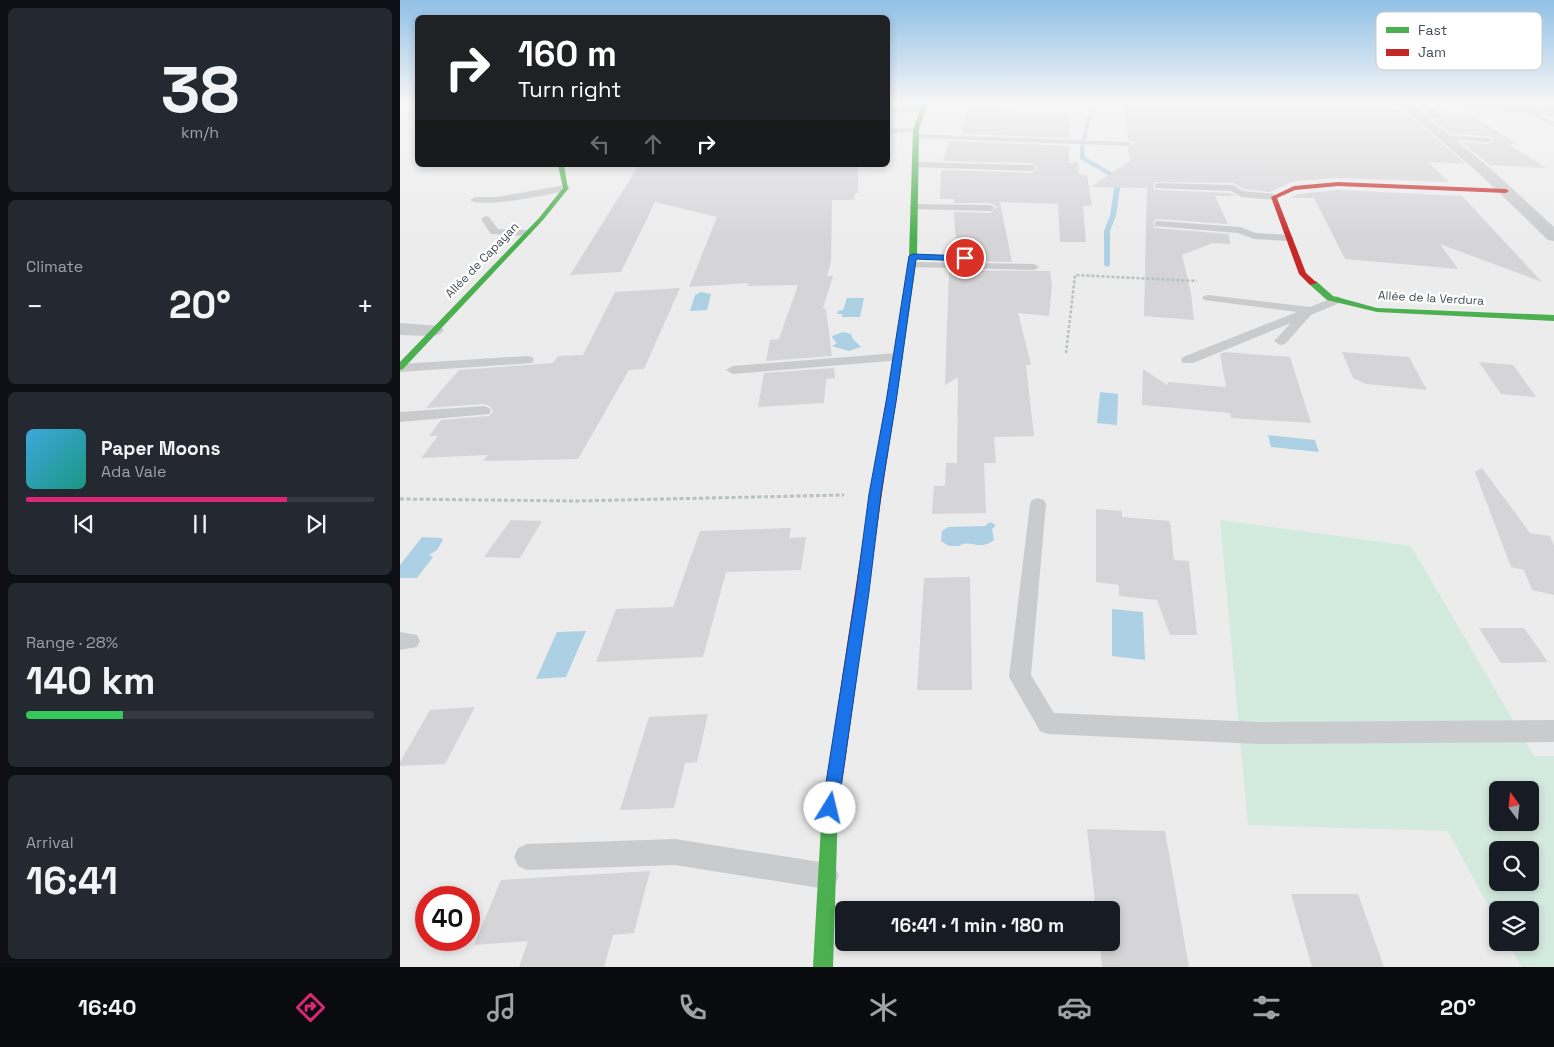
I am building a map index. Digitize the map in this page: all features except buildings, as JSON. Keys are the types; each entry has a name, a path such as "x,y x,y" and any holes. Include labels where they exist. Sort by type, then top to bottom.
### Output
{"street":[{"path":"823,967 830,808 863,592 875,494 912,260 916,148"},
{"path":"1456,148 1554,236"},
{"path":"561,167 566,188"},
{"path":"1274,197 1294,188 1333,184 1506,191"},
{"name":"Allée de Capayan","path":"400,368 433,330 527,233 566,188"},
{"name":"Allée de la Verdura","path":"1274,197 1303,274 1330,298 1377,310 1554,318"},
{"path":"400,329 433,330"}],"lane":[{"path":"916,165 1032,168"},
{"path":"1158,186 1233,188 1241,194 1274,197"},
{"path":"475,200 497,200 566,188"},
{"path":"914,208 990,208"},
{"path":"486,219 495,232 527,233"},
{"path":"1158,224 1240,230 1254,236 1289,238"},
{"path":"912,260 1034,264"},
{"path":"1208,298 1310,310"},
{"path":"1188,360 1338,300"},
{"path":"1280,341 1310,310"},
{"path":"733,370 898,357"},
{"path":"400,368 527,360"},
{"path":"400,417 484,411"},
{"path":"1038,504 1020,677 1048,723 1258,733 1554,731"},
{"path":"527,858 675,852 827,876"}],"path":[{"path":"1066,353 1075,275 1202,281"},
{"path":"400,499 576,501 875,494"}],"green space":[{"path":"1220,520 1411,546 1534,756 1554,756 1554,967 1522,967 1513,951 1539,951 1539,901 1489,901 1489,907 1448,831 1248,825"}],"water":[{"path":"701,292 711,294 707,310 690,311 695,295"},
{"path":"847,298 864,298 860,317 842,317 842,314 837,314 838,311 843,310"},
{"path":"843,332 851,334 861,347 849,351 832,346 837,343 832,336"},
{"path":"1100,392 1118,394 1117,425 1097,423"},
{"path":"1268,435 1315,440 1319,452 1271,447"},
{"path":"990,522 996,525 992,529 994,540 984,545 967,543 959,546 949,546 941,541 942,531 948,527 985,526"},
{"path":"422,537 441,538 443,540 437,550 429,555 433,557 417,578 400,578 400,565"},
{"path":"1112,609 1143,612 1145,660 1112,656"},
{"path":"586,631 566,677 536,679 557,632"}],"waterway":[{"path":"1082,148 1082,158 1118,181 1113,216 1107,231 1107,265"}],"traffic: fast":[{"path":"893,390 913,256 916,148"},
{"path":"400,367 541,219 566,188 561,167"},
{"path":"1313,283 1330,298 1377,310 1554,318"},
{"path":"823,967 830,808 836,770"}],"traffic: jam":[{"path":"1313,283 1303,274 1274,197 1294,188 1338,184 1506,191"},
{"path":"836,770 863,592 875,494 893,390"}],"route":[{"path":"830,808 863,592 875,494 913,256 965,258"}]}
